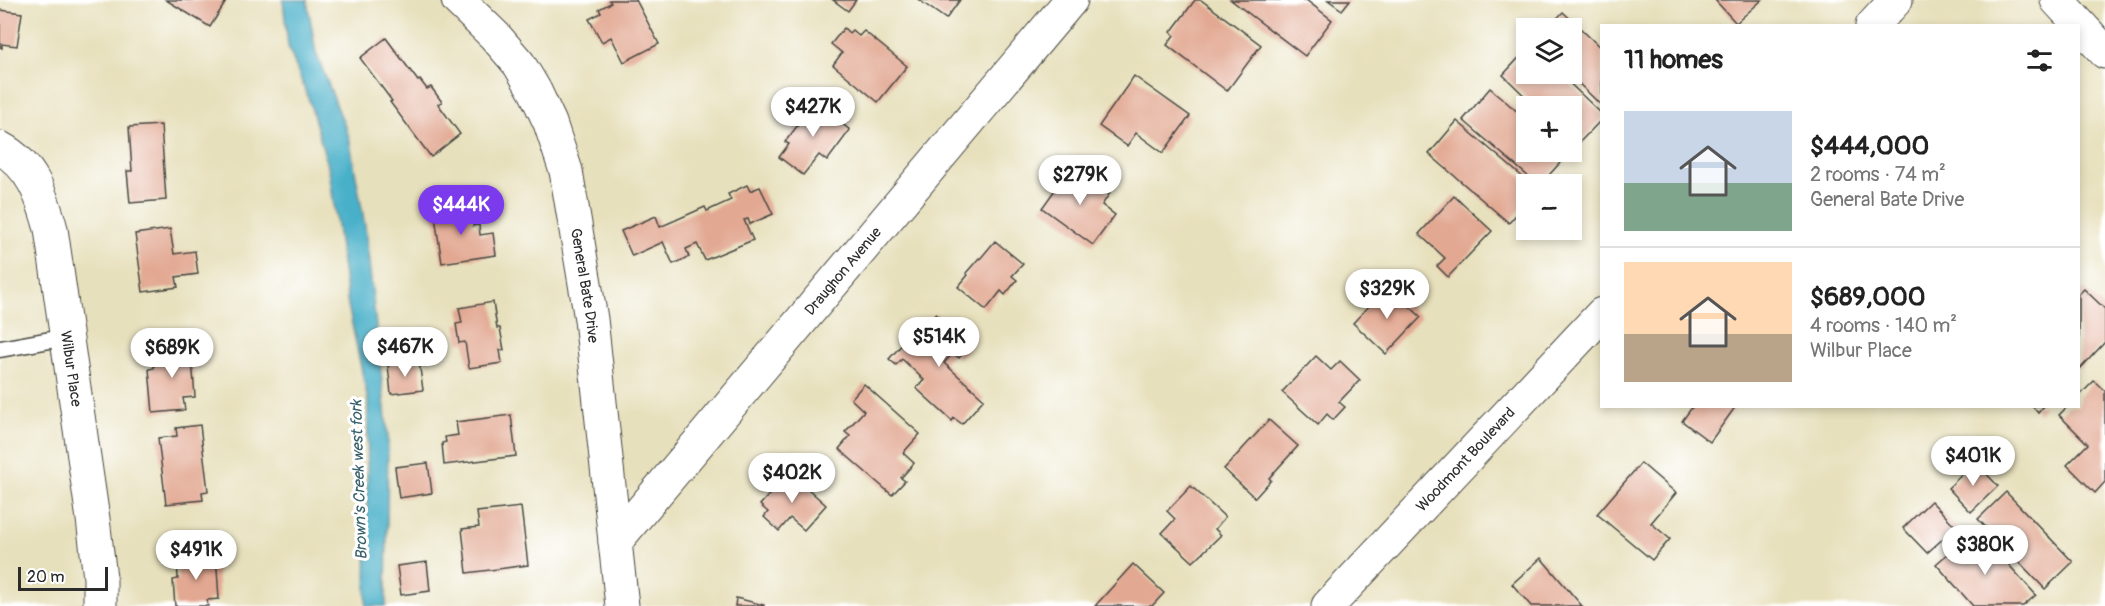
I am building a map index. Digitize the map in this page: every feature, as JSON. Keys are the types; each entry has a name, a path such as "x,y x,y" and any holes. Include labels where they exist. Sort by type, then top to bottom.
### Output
{"street":[{"name":"General Bate Drive","path":"458,0 495,36 519,64 550,123 566,171 591,319 622,606"},
{"name":"Draughon Avenue","path":"615,542 1071,0"},
{"path":"1874,24 1896,0"},
{"path":"2057,0 2079,24"},
{"path":"2080,25 2105,52"},
{"name":"Wilbur Place","path":"0,148 23,165 34,181 44,202 51,229 93,519 100,578 100,606"},
{"name":"Woodmont Boulevard","path":"1332,604 1600,316"}],"lane":[{"path":"0,349 68,338"}],"water":[{"path":"283,0 307,0 316,53 349,137 365,226 388,436 386,606 366,606 368,400 348,305 329,170 310,103 288,46"}],"building":[{"path":"166,0 227,0 210,27"},
{"path":"609,0 636,0 659,44 624,62 611,37 602,42 589,19 601,13 599,9 611,3"},
{"path":"833,0 856,0 848,11"},
{"path":"919,0 960,0 946,19"},
{"path":"1195,0 1201,0 1261,45 1227,91 1167,45 1174,35 1171,32"},
{"path":"1231,0 1306,0 1332,20 1305,56"},
{"path":"1328,0 1350,0 1342,10"},
{"path":"1715,0 1762,0 1736,23"},
{"path":"0,10 22,13 17,46 2,44 2,48 0,47"},
{"path":"1563,12 1569,18 1557,18"},
{"path":"844,28 849,33 852,30 859,36 864,31 907,66 878,102 833,65 842,53 831,44"},
{"path":"1582,30 1600,47 1600,104 1579,84 1582,84"},
{"path":"386,38 418,81 420,80 427,89 431,87 442,102 438,104 460,134 431,157 360,58"},
{"path":"1516,61 1516,84 1570,84 1600,112 1600,121 1582,140 1582,96 1525,96 1503,75"},
{"path":"1134,76 1190,116 1163,153 1136,133 1127,146 1099,126"},
{"path":"1490,88 1516,110 1516,162 1561,162 1550,174 1525,174 1463,120"},
{"path":"812,101 850,130 827,161 819,155 803,175 779,157 789,144 785,142 798,125 795,123"},
{"path":"1457,121 1519,174 1516,174 1516,215 1509,223 1429,154"},
{"path":"161,125 166,200 130,203 127,171 132,171 129,127"},
{"path":"1072,166 1110,193 1102,205 1115,215 1093,245 1042,208"},
{"path":"747,185 750,191 760,187 773,214 750,224 748,219 744,220 753,240 705,260 697,244 686,249 689,257 673,264 663,242 632,256 621,231 656,216 660,227 705,207 707,211 731,200 728,194"},
{"path":"1454,196 1492,231 1448,277 1437,266 1445,258 1419,234"},
{"path":"470,204 473,226 479,225 480,235 493,233 496,255 442,263 434,210"},
{"path":"170,229 174,254 195,251 198,274 176,277 178,287 143,292 135,234"},
{"path":"995,241 1023,264 1012,276 1017,280 1005,295 1001,291 986,310 958,287 968,275 966,273"},
{"path":"1388,286 1421,317 1386,354 1353,323"},
{"path":"2084,289 2105,309 2105,342 2080,369 2080,293"},
{"path":"493,302 497,328 500,328 504,350 500,350 502,363 469,368 465,342 459,343 456,324 462,323 459,308"},
{"path":"936,314 970,345 959,358 953,353 944,363 984,399 962,424 954,418 952,421 916,388 924,380 902,359 896,365 889,359 923,321 926,324"},
{"path":"191,347 195,397 183,398 185,410 153,413 149,369 154,368 153,350"},
{"path":"1316,356 1331,370 1340,361 1360,380 1339,402 1345,407 1333,420 1327,414 1318,425 1282,392"},
{"path":"419,361 423,390 391,394 388,365"},
{"path":"2094,381 2105,391 2105,482 2095,493 2067,465 2088,444 2059,415 2066,408 2080,408 2080,395"},
{"path":"864,384 920,434 903,453 914,463 901,478 905,481 892,495 839,449 850,436 845,432 864,411 851,399"},
{"path":"1692,408 1735,408 1710,442 1682,421"},
{"path":"511,415 516,456 444,465 442,443 446,442 445,437 458,435 456,422"},
{"path":"1269,420 1298,446 1269,478 1271,480 1255,498 1224,469"},
{"path":"200,425 208,491 202,492 203,500 166,504 158,438 177,436 176,428"},
{"path":"1975,462 1998,486 1971,512 1948,488"},
{"path":"428,463 432,493 399,498 395,467"},
{"path":"1641,463 1676,493 1651,523 1670,539 1652,560 1597,514"},
{"path":"789,472 826,505 804,530 790,518 779,531 764,517 768,512 760,505"},
{"path":"1191,486 1225,517 1215,529 1221,535 1193,562 1162,533 1175,519 1167,511"},
{"path":"2006,492 2073,562 2045,589 1978,519"},
{"path":"1931,501 1956,527 1927,553 1903,528"},
{"path":"521,507 528,565 467,573 462,529 479,527 477,512"},
{"path":"1982,535 2036,595 2023,606 1973,606 1936,564 1960,543 1966,550"},
{"path":"216,554 219,599 207,600 208,606 175,606 173,580 178,579 177,557"},
{"path":"1541,558 1582,606 1531,606 1512,584"},
{"path":"427,562 430,591 401,595 397,566"},
{"path":"1133,564 1164,593 1152,606 1095,606"},
{"path":"736,598 764,605 764,606 735,606"}],"water label":[{"name":"Brown's Creek west fork","path":"358,480"}]}
